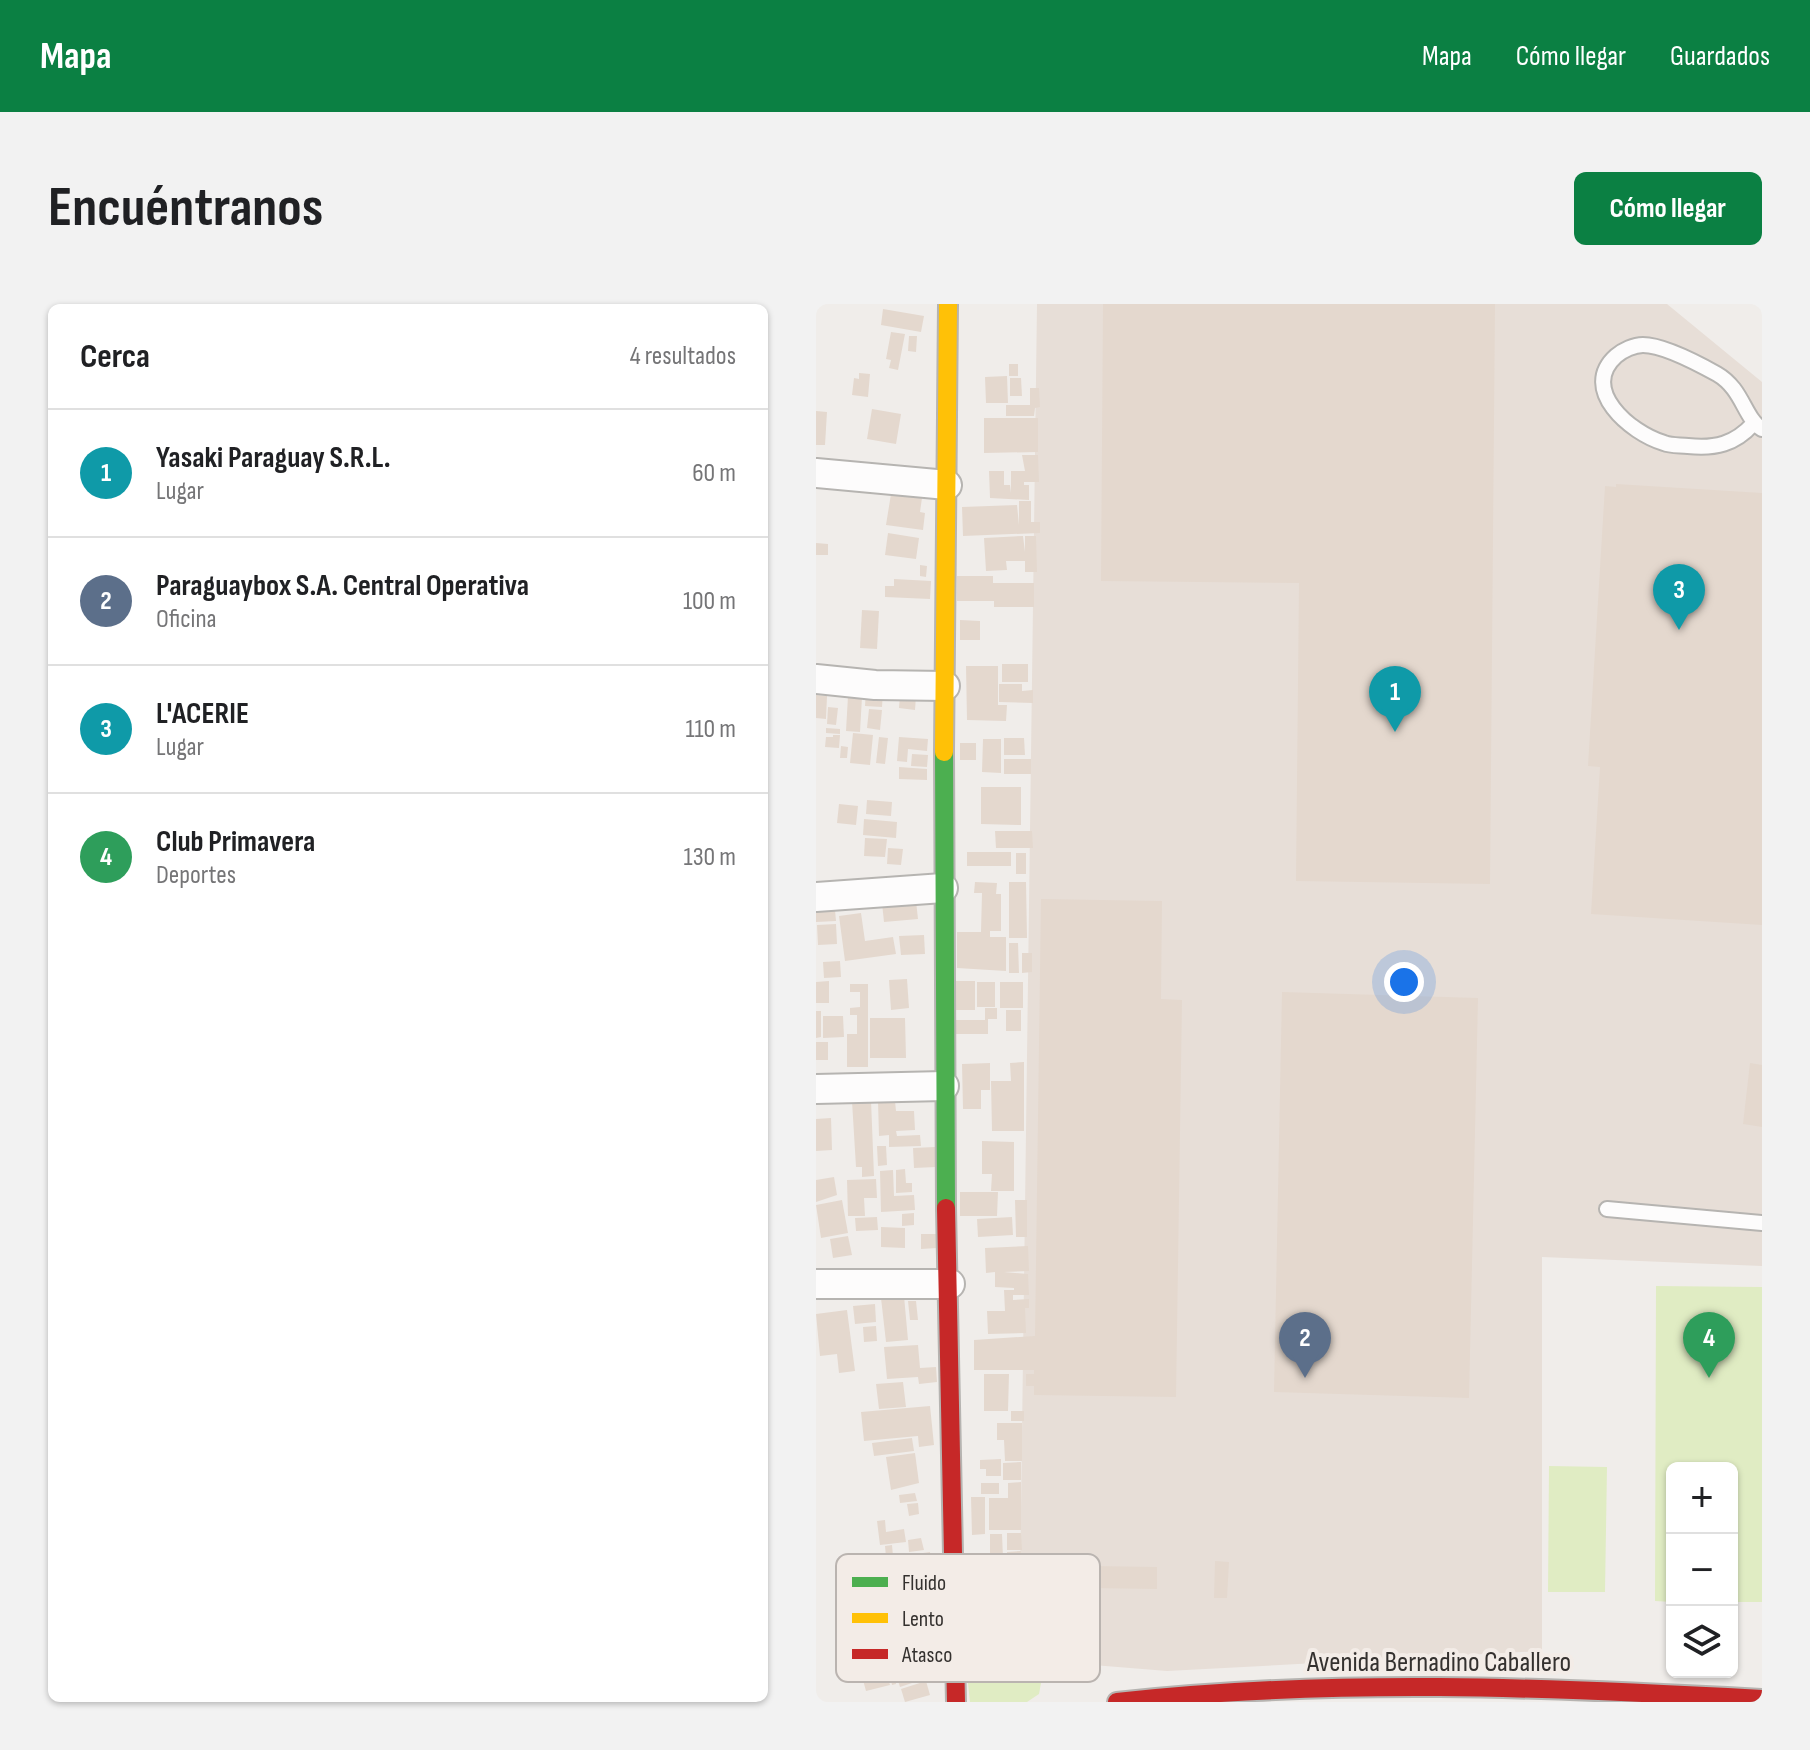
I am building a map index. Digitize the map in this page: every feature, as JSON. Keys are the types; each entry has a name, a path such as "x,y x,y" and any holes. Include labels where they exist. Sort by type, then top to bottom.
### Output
{"street":[{"path":"948,304 943,888 954,1554"},
{"path":"816,473 947,485"},
{"path":"816,679 875,685 945,686"},
{"path":"816,897 943,888"},
{"path":"816,1089 944,1086"},
{"path":"816,1284 950,1284"},
{"path":"956,1682 956,1702"},
{"name":"Avenida Bernadino Caballero","path":"1117,1702 1374,1686 1537,1687 1762,1699"}],"lane":[{"path":"1632,347 1662,348 1719,375 1735,389 1758,427 1725,444 1705,448 1665,444 1633,427 1612,409 1603,391 1603,377 1608,363 1622,350 1632,347"},
{"path":"1607,1209 1762,1223"}],"shaded area":[{"path":"1037,304 1667,304 1762,382 1762,1266 1542,1257 1542,1651 1167,1671 1100,1666 1100,1554 1020,1554"}],"green space":[{"path":"1656,1286 1762,1287 1762,1602 1738,1602 1738,1462 1666,1462 1666,1602 1655,1601"},
{"path":"1549,1466 1607,1467 1605,1592 1548,1592"},
{"path":"968,1682 1041,1683 1039,1694 1027,1702 970,1702"}],"building":[{"path":"1103,304 1495,304 1490,884 1296,881 1299,583 1101,581"},
{"path":"883,309 924,316 921,332 881,325"},
{"path":"891,332 905,334 898,370 889,368 891,360 886,359"},
{"path":"909,336 917,336 916,352 908,351"},
{"path":"1009,364 1018,364 1018,376 1009,376"},
{"path":"859,373 870,374 868,397 852,395 854,378 859,379"},
{"path":"1007,376 1008,403 986,403 985,377"},
{"path":"1010,378 1021,378 1022,396 1010,396"},
{"path":"1030,388 1039,388 1040,407 1035,408 1034,416 1006,416 1006,405 1030,405"},
{"path":"872,409 901,414 896,444 867,439"},
{"path":"816,411 827,412 825,445 816,445"},
{"path":"984,418 1038,418 1038,452 984,453"},
{"path":"1022,455 1038,455 1039,482 1024,482 1024,485 1029,485 1029,500 990,498 989,471 1004,471 1004,485 1010,485 1011,493 1011,471 1025,471"},
{"path":"1616,484 1762,493 1762,925 1591,914 1600,767 1588,766 1605,486 1616,487"},
{"path":"891,494 922,498 920,512 925,513 923,530 886,525"},
{"path":"1019,501 1031,501 1031,522 1040,522 1040,533 963,536 962,507 1017,505 1019,525"},
{"path":"888,533 919,538 916,559 885,555"},
{"path":"1023,536 1025,552 1025,536 1036,536 1037,572 1025,572 1025,561 1006,561 1007,570 986,571 984,538"},
{"path":"816,543 828,544 828,555 816,555"},
{"path":"920,565 927,566 926,577 920,576"},
{"path":"957,576 993,576 993,583 1034,583 1034,607 994,607 994,601 957,601"},
{"path":"894,579 931,581 930,599 885,597 885,586 894,586"},
{"path":"862,610 879,611 877,649 860,648"},
{"path":"960,620 980,621 980,640 960,640"},
{"path":"1002,664 1028,664 1028,682 1002,682"},
{"path":"966,666 998,666 998,705 1007,705 1006,721 967,720"},
{"path":"999,684 1022,684 1022,691 1033,690 1033,703 999,702"},
{"path":"866,689 883,691 882,707 865,706"},
{"path":"900,694 916,696 915,710 899,708"},
{"path":"816,695 827,696 826,719 816,718"},
{"path":"848,696 862,697 860,732 846,731"},
{"path":"828,707 838,708 836,725 827,724"},
{"path":"869,709 882,710 880,730 867,728"},
{"path":"826,728 840,729 840,734 826,733"},
{"path":"853,733 873,735 870,765 850,763"},
{"path":"840,735 839,748 825,747 826,737"},
{"path":"879,737 888,738 885,764 876,763"},
{"path":"899,737 928,739 927,751 908,749 907,762 897,761"},
{"path":"1004,738 1024,738 1025,755 1004,755"},
{"path":"983,739 1001,739 1001,773 982,772"},
{"path":"960,743 976,743 976,760 960,760"},
{"path":"841,746 848,747 847,758 840,758"},
{"path":"912,754 928,755 927,767 911,766"},
{"path":"1004,759 1031,759 1031,774 1004,774"},
{"path":"899,767 927,769 927,780 899,779"},
{"path":"981,787 1021,787 1021,825 981,824"},
{"path":"867,800 892,802 891,816 866,814"},
{"path":"839,804 858,806 856,825 837,823"},
{"path":"864,819 897,822 896,838 863,835"},
{"path":"995,831 1032,831 1033,848 996,848"},
{"path":"865,838 887,839 885,857 864,856"},
{"path":"888,848 903,849 901,865 887,864"},
{"path":"967,852 1011,852 1011,866 967,866"},
{"path":"1016,853 1026,853 1026,874 1016,874"},
{"path":"975,882 997,883 996,894 1001,894 1001,931 990,931 990,937 1006,937 1006,971 957,968 957,932 981,932 982,893 974,893"},
{"path":"1009,882 1026,882 1027,938 1009,938"},
{"path":"1041,899 1162,901 1161,999 1182,1000 1176,1397 1034,1395 1034,1386 1026,1386 1026,1374 1034,1374 1034,1370 974,1370 974,1340 1035,1336"},
{"path":"916,901 918,919 884,922 882,903"},
{"path":"835,910 836,921 816,922 816,911"},
{"path":"861,913 865,941 893,937 896,954 845,961 839,916"},
{"path":"836,924 837,944 818,945 817,925"},
{"path":"924,935 925,954 901,955 899,936"},
{"path":"1009,943 1018,943 1019,973 1009,973"},
{"path":"1022,953 1032,953 1032,972 1022,973"},
{"path":"840,961 841,977 824,978 823,962"},
{"path":"907,979 909,1008 891,1010 889,980"},
{"path":"829,981 829,1003 816,1003 816,982"},
{"path":"952,981 975,981 975,1010 952,1010"},
{"path":"977,982 995,982 995,1007 977,1007"},
{"path":"1000,982 1023,982 1023,1008 1000,1008"},
{"path":"850,984 868,984 868,1067 847,1067 847,1034 857,1034 857,1015 850,1015 850,1008 860,1007 860,992 850,992"},
{"path":"1282,992 1478,998 1469,1398 1274,1392"},
{"path":"985,1008 997,1008 997,1019 988,1019 988,1034 953,1034 953,1020 985,1020"},
{"path":"1006,1010 1021,1010 1021,1031 1006,1031"},
{"path":"816,1011 821,1011 821,1037 816,1038"},
{"path":"823,1016 843,1016 844,1037 823,1038"},
{"path":"870,1018 905,1018 906,1058 870,1058"},
{"path":"816,1042 828,1042 828,1060 816,1060"},
{"path":"1024,1062 1024,1131 992,1131 991,1081 1011,1081 1010,1063"},
{"path":"990,1063 990,1090 981,1090 981,1109 963,1109 962,1064"},
{"path":"1750,1063 1762,1065 1762,1127 1743,1124"},
{"path":"871,1100 874,1176 862,1177 862,1167 856,1167 852,1101"},
{"path":"878,1101 895,1101 896,1111 914,1111 915,1130 896,1131 897,1136 920,1135 921,1146 889,1147 889,1135 879,1136"},
{"path":"831,1118 832,1150 816,1151 816,1119"},
{"path":"982,1141 1014,1142 1014,1191 991,1191 992,1174 982,1174"},
{"path":"877,1146 886,1146 887,1165 878,1166"},
{"path":"935,1147 936,1167 914,1168 913,1148"},
{"path":"905,1169 906,1183 912,1183 912,1192 896,1193 896,1170"},
{"path":"893,1170 894,1196 914,1195 915,1210 881,1212 880,1171"},
{"path":"834,1177 837,1195 816,1202 816,1180"},
{"path":"876,1179 877,1198 864,1198 865,1216 848,1216 847,1180"},
{"path":"960,1192 998,1192 997,1216 960,1216"},
{"path":"842,1200 848,1233 821,1238 816,1205"},
{"path":"1015,1200 1027,1200 1027,1237 1016,1237"},
{"path":"914,1213 914,1225 902,1226 902,1214"},
{"path":"877,1217 878,1230 856,1231 855,1218"},
{"path":"1012,1217 1013,1235 978,1237 977,1219"},
{"path":"881,1227 905,1228 905,1248 881,1247"},
{"path":"921,1234 936,1234 937,1248 921,1249"},
{"path":"848,1236 852,1255 833,1258 830,1239"},
{"path":"1028,1246 1029,1271 1004,1272 1028,1274 1029,1295 1013,1295 1013,1300 1029,1299 1029,1308 1025,1308 1026,1333 988,1334 987,1311 1005,1311 1004,1290 1014,1288 995,1287 995,1272 986,1273 985,1248"},
{"path":"904,1296 908,1340 886,1342 881,1298"},
{"path":"908,1301 916,1301 918,1320 910,1320"},
{"path":"875,1304 876,1322 855,1324 853,1306"},
{"path":"847,1310 855,1371 839,1373 837,1354 820,1356 816,1314"},
{"path":"876,1326 877,1341 864,1342 863,1327"},
{"path":"918,1345 920,1368 936,1367 937,1382 919,1384 918,1377 887,1379 884,1347"},
{"path":"984,1374 1009,1374 1008,1411 984,1411"},
{"path":"903,1382 906,1407 879,1409 876,1384"},
{"path":"930,1406 934,1445 919,1447 918,1436 864,1441 861,1412"},
{"path":"1011,1411 1024,1411 1024,1421 1011,1421"},
{"path":"997,1423 1022,1423 1022,1461 1005,1461 1004,1440 997,1440"},
{"path":"912,1438 914,1451 874,1456 872,1443"},
{"path":"915,1453 919,1483 891,1490 886,1457"},
{"path":"1001,1459 1001,1476 986,1476 986,1469 980,1469 980,1460"},
{"path":"1021,1462 1021,1480 1003,1480 1003,1463"},
{"path":"1021,1482 1021,1530 989,1530 989,1498 1008,1498 1008,1483"},
{"path":"981,1483 999,1483 999,1494 981,1494"},
{"path":"915,1493 917,1501 900,1503 899,1495"},
{"path":"971,1497 985,1497 985,1534 972,1535"},
{"path":"918,1503 919,1514 909,1516 907,1504"},
{"path":"885,1520 886,1532 904,1529 906,1542 880,1545 877,1521"},
{"path":"1007,1533 1021,1533 1022,1550 1007,1550"},
{"path":"990,1534 1002,1534 1003,1554 990,1554"},
{"path":"921,1538 924,1550 909,1552 908,1540"},
{"path":"892,1545 893,1554 886,1554 885,1546"},
{"path":"1215,1561 1229,1562 1227,1598 1214,1598"},
{"path":"1100,1566 1157,1567 1157,1589 1100,1588"},
{"path":"864,1682 889,1682 890,1685 866,1691"},
{"path":"898,1682 915,1682 900,1687"},
{"path":"926,1682 930,1695 905,1702 901,1689"}],"traffic: fast":[{"path":"944,752 946,1208"}],"traffic: slow":[{"path":"944,752 948,304"}],"traffic: jam":[{"path":"946,1208 953,1554"},
{"path":"956,1682 956,1702"},
{"path":"1117,1702 1199,1694 1360,1687 1519,1688 1762,1699"}],"place":[{"name":"L'ACERIE","path":"1679,630"},
{"name":"Yasaki Paraguay S.R.L.","path":"1395,732"},
{"name":"Paraguaybox S.A. Central Operativa","path":"1305,1378"},
{"name":"Club Primavera","path":"1709,1378"}]}
